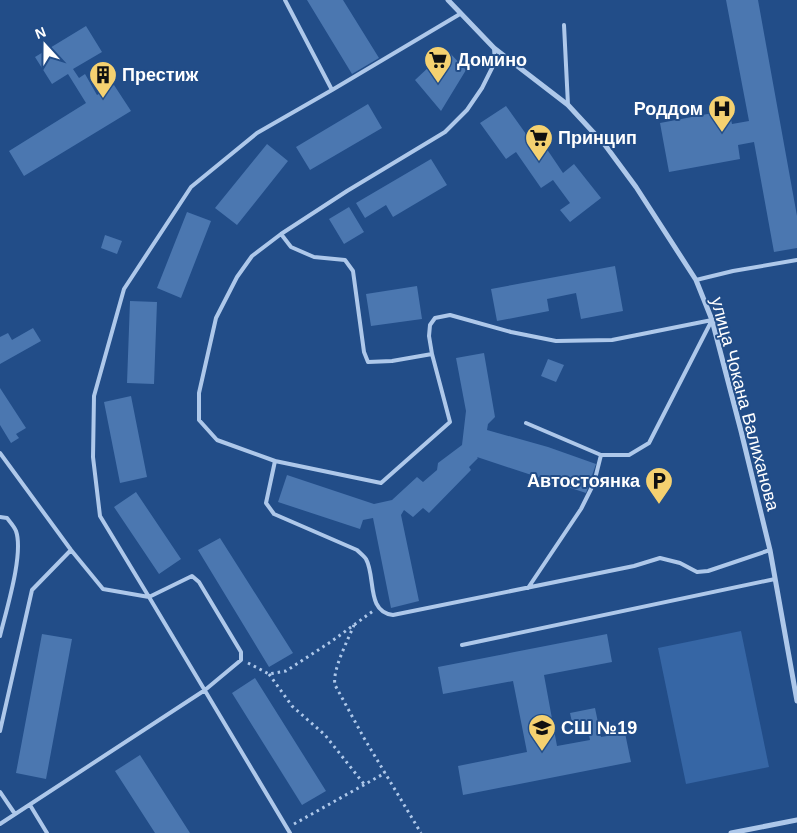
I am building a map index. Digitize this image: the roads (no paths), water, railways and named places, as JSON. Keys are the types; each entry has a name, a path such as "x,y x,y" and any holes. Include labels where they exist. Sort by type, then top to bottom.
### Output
{"street":[{"name":"улица Чокана Валиханова","path":"448,0 494,48 568,105 605,144 636,187 696,280 712,320 770,550 797,701"},
{"path":"731,833 797,820"}],"lane":[{"path":"285,0 332,90"},
{"path":"290,833 100,516 93,457 94,396 124,289 191,187 257,133 460,14"},
{"path":"564,25 568,105"},
{"path":"494,48 495,62 482,88 467,110 445,132 347,191 281,234 252,256 237,277 216,318 199,392 199,420 217,440 275,461 381,482 450,422 428,336 430,325 436,318 450,315 511,332 556,341 612,340 712,320"},
{"path":"281,234 291,247 314,257 344,260 353,271 364,352 368,362 392,361 432,354"},
{"path":"696,280 733,271 797,260"},
{"path":"526,423 601,455 629,455 648,443 712,320"},
{"path":"0,453 70,550 103,589 149,597 192,576 199,582 241,652 241,660 205,690 0,824"},
{"path":"528,588 581,509 594,483 601,455"},
{"path":"275,461 266,503 274,514 358,550 366,559 378,608 384,614 393,615 528,588 634,566 660,558 680,563 697,572 708,571 770,550"},
{"path":"0,517 7,518 16,530 19,548 0,636"},
{"path":"0,731 32,590 70,550"},
{"path":"462,645 775,579"},
{"path":"0,792 15,814"},
{"path":"30,805 47,833"}],"place":[{"name":"Домино","path":"438,84"},
{"name":"Престиж","path":"103,99"},
{"name":"Роддом","path":"722,133"},
{"name":"Принцип","path":"539,162"},
{"name":"Автостоянка","path":"659,505"},
{"name":"СШ №19","path":"542,752"}]}
